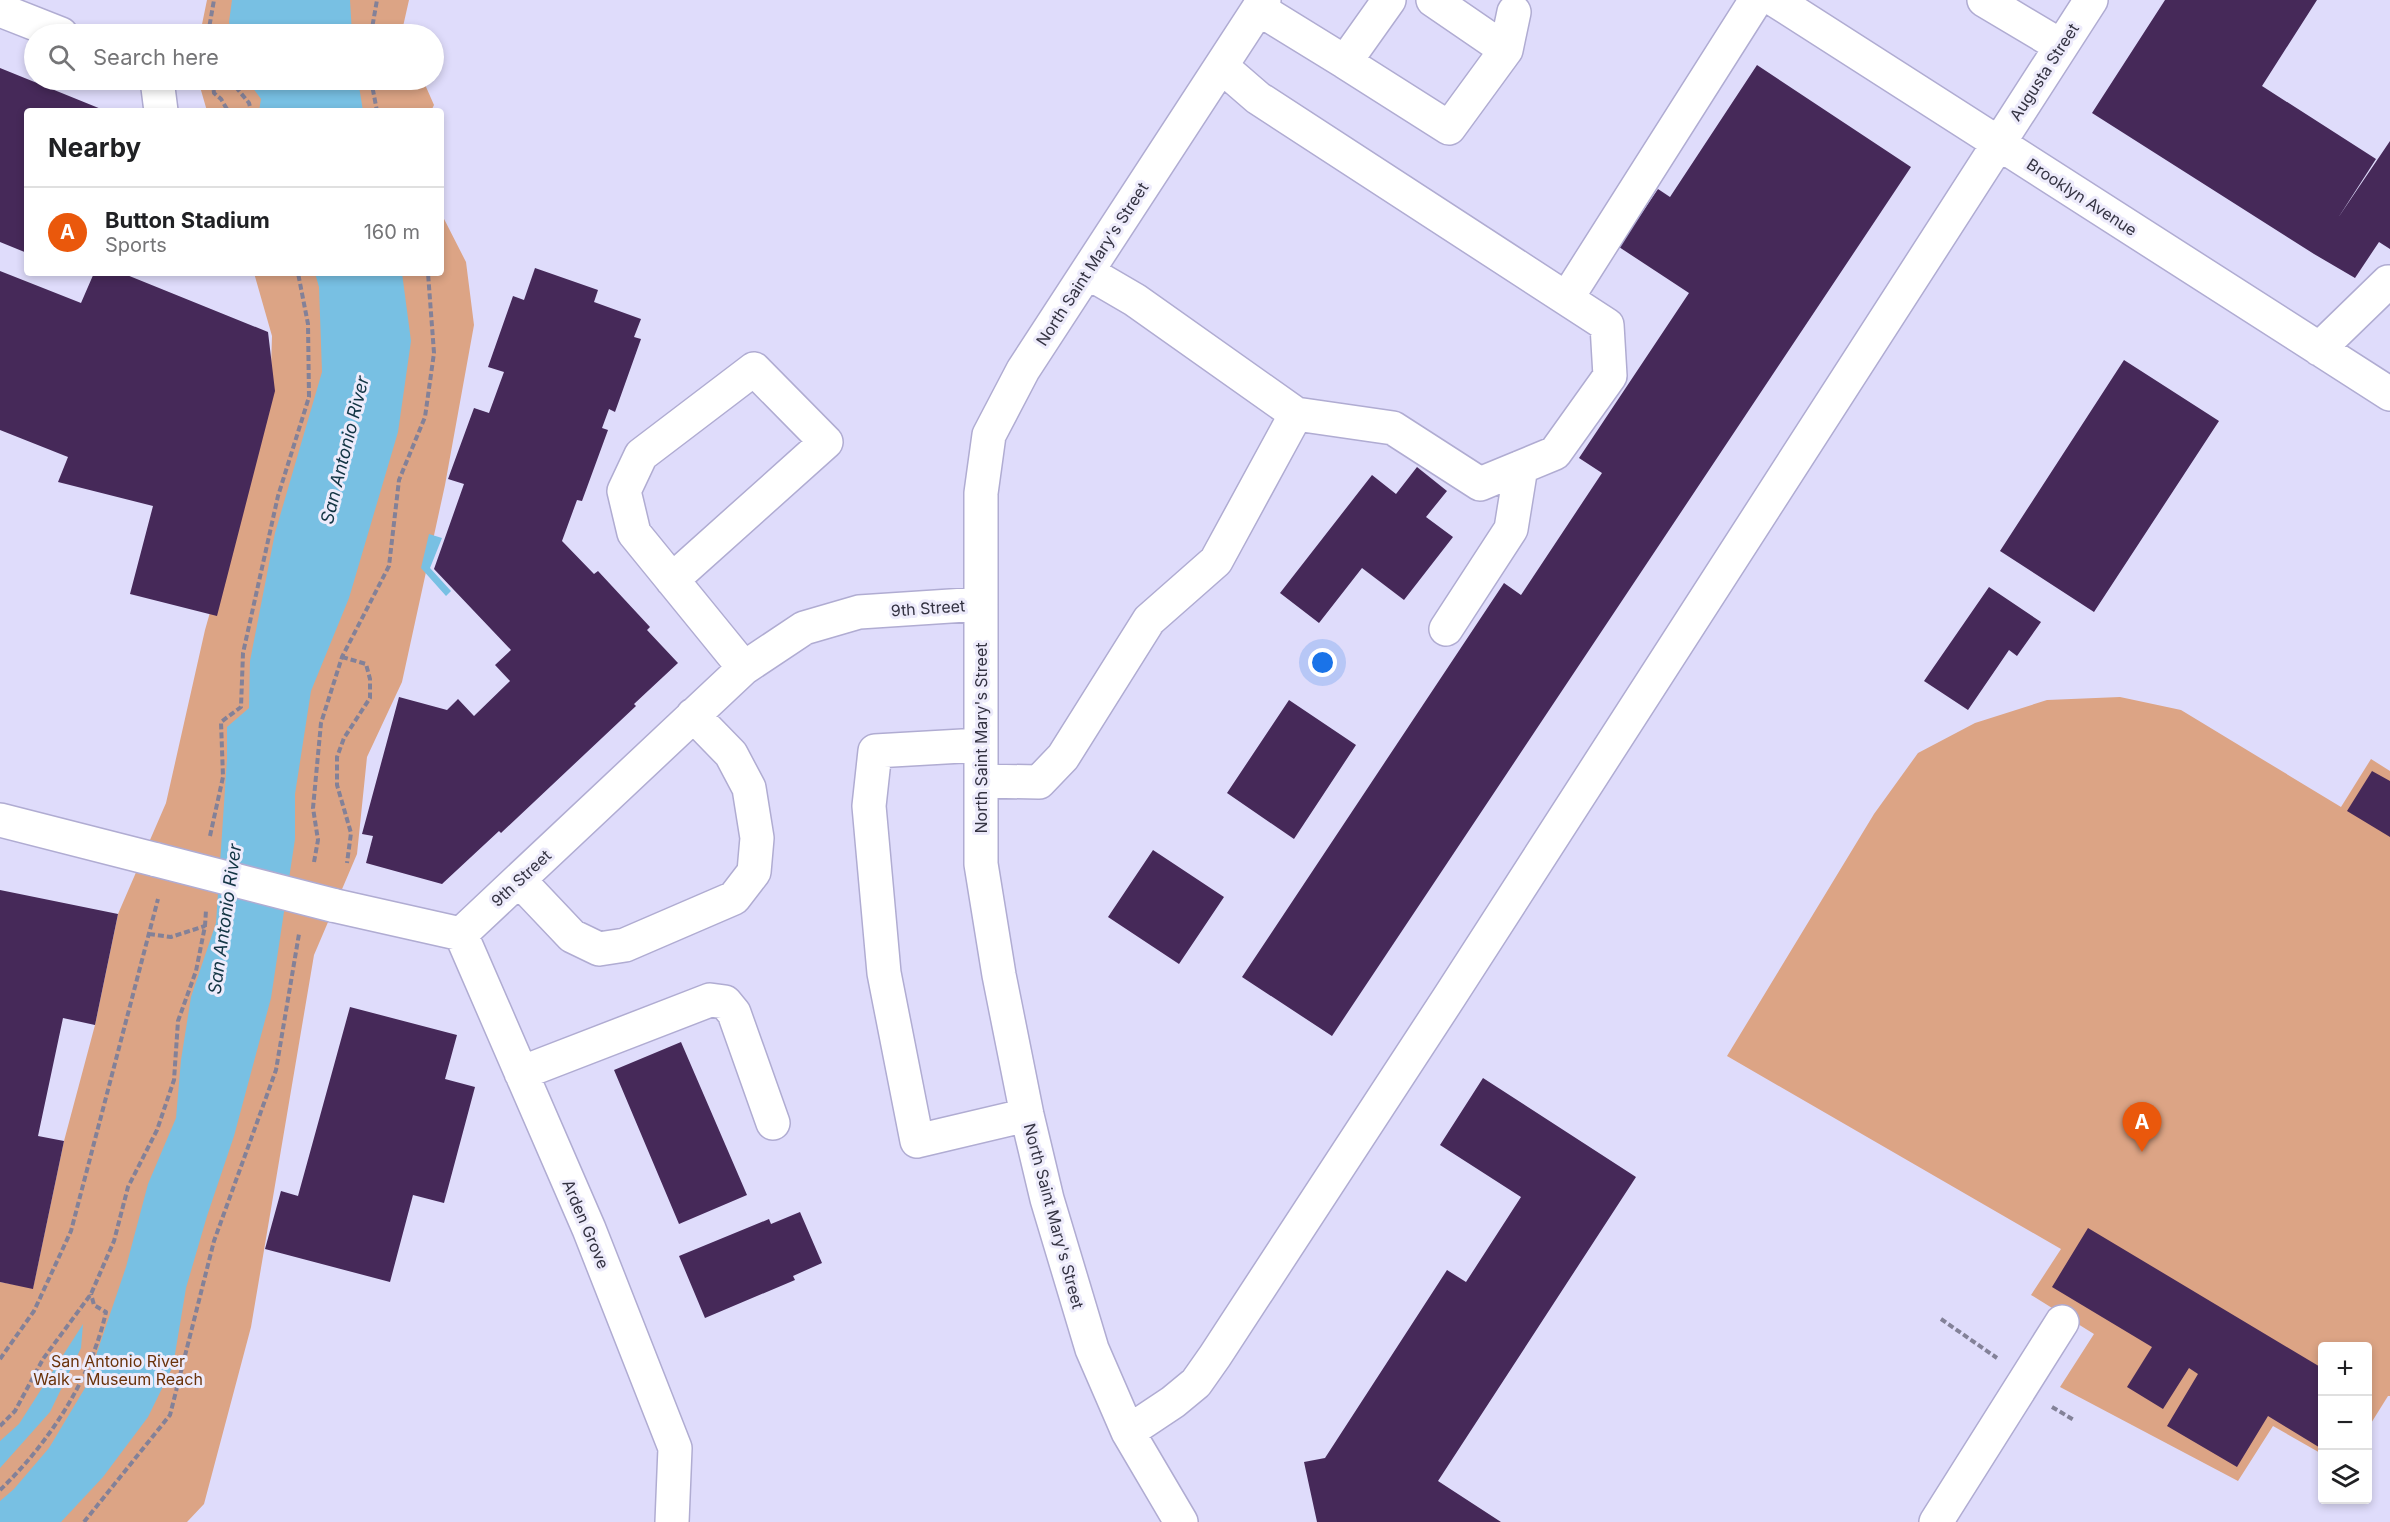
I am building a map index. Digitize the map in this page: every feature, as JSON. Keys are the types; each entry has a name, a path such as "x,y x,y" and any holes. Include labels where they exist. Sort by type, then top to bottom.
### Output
{"street":[{"path":"1345,62 1389,0"},
{"path":"1433,0 1506,50"},
{"path":"1567,298 1756,0"},
{"name":"Brooklyn Avenue","path":"1775,0 2390,394"},
{"path":"1984,0 2061,46"},
{"name":"Augusta Street","path":"1128,1432 1173,1402 1196,1383 1215,1356 1450,996 2091,0"},
{"path":"1262,4 1345,62 1449,128 1506,50 1510,4"},
{"name":"North Saint Mary's Street","path":"1180,1522 1128,1432 1092,1349 1047,1199 1027,1115 999,975 981,864 981,493 989,435 1023,370 1262,4"},
{"path":"0,10 36,24"},
{"path":"1087,272 1135,300 1296,414 1393,428 1480,484 1555,453 1610,376 1607,325 1258,98 1221,66"},
{"path":"162,108 166,90"},
{"path":"2319,349 2388,282 2390,284"},
{"path":"672,580 826,442 754,369 641,454 624,491 634,533 672,580 744,668"},
{"path":"981,781 1039,782 1063,757 1149,620 1216,561 1296,414"},
{"path":"1446,629 1511,529 1521,467"},
{"name":"9th Street","path":"461,934 744,668 804,628 859,612 981,604"},
{"path":"519,880 572,936 599,949 625,945 734,898 754,872 757,838 749,788 731,754 693,715"},
{"path":"980,745 875,751 869,806 884,973 917,1141 1027,1115"},
{"path":"0,820 332,905 461,934"},
{"name":"Arden Grove","path":"461,934 589,1229 675,1448 672,1522"},
{"path":"521,1073 710,1000 725,1002 734,1013 774,1123"},
{"path":"1936,1522 2062,1322"}],"path":[{"path":"210,24 214,0"},
{"path":"373,24 377,0"},
{"path":"214,90 226,108"},
{"path":"238,90 250,108"},
{"path":"373,90 376,108"},
{"path":"342,657 366,664 370,679 370,698 344,738 337,757 338,785 351,833 347,863"},
{"path":"0,1359 34,1311 71,1231 158,899"},
{"path":"148,934 171,938 205,926"},
{"path":"0,1490 17,1473 48,1434 70,1400 89,1363 101,1334 106,1312 94,1305 91,1294"},
{"path":"1941,1319 2027,1379"}],"green space":[{"path":"207,0 409,0 404,24 202,24"},
{"path":"201,90 427,90 434,105 432,108 206,108"},
{"name":"San Antonio River Walk - Museum Reach","path":"444,219 466,262 474,325 445,485 402,682 367,757 357,854 314,955 251,1327 204,1504 187,1522 0,1522 0,1282 33,1288 64,1141 95,1025 118,914 166,803 205,630 270,401 272,336 255,276 444,276"},
{"path":"2120,697 2181,710 2341,807 2371,759 2390,771 2390,1396 2372,1422 2372,1342 2318,1342 2318,1452 2273,1426 2238,1481 2060,1387 2094,1334 2031,1295 2061,1249 1727,1056 1874,814 1918,753 1975,723 2047,700"}],"water":[{"path":"232,0 350,0 351,24 230,24"},
{"path":"254,90 360,90 363,108 260,108 261,99"},
{"name":"San Antonio River","path":"316,276 402,276 411,341 398,432 349,598 311,691 295,794 295,839 271,998 234,1136 186,1288 173,1366 148,1417 103,1477 61,1522 0,1522 0,1501 14,1489 49,1448 85,1388 126,1267 148,1184 176,1118 181,1060 191,997 216,923 227,727 249,708 250,661 275,533 322,372 319,287"},
{"path":"429,534 442,538 430,568 451,591 446,596 421,568"},
{"path":"83,1324 81,1348 50,1412 0,1468 0,1441 19,1424"}],"building":[{"path":"2165,0 2317,0 2262,86 2376,159 2338,218 2390,141 2390,249 2379,242 2355,278 2092,113"},
{"path":"1757,65 1911,167 1332,1036 1242,977 1504,583 1521,595 1602,473 1579,458 1689,293 1619,247 1658,189 1670,197"},
{"path":"0,68 24,78 24,90 54,90 99,108 24,108 24,252 0,242"},
{"path":"535,268 598,290 594,302 641,319 634,337 641,339 615,412 609,409 602,428 608,430 582,501 577,500 562,541 594,574 598,571 650,627 647,630 678,663 634,704 636,706 501,833 499,831 442,884 366,863 373,836 362,834 399,697 447,710 458,699 474,716 510,681 495,665 511,650 434,569 464,484 448,479 474,408 489,413 504,372 488,367 513,296 524,300"},
{"path":"0,271 81,303 93,276 129,276 268,332 275,391 217,616 130,594 153,506 58,482 68,457 0,430"},
{"path":"2124,360 2219,421 2094,612 2000,551"},
{"path":"1417,467 1447,491 1426,517 1453,537 1404,600 1362,568 1319,623 1280,593 1372,475 1396,494"},
{"path":"1989,587 2041,622 2017,656 2009,650 1968,710 1924,681"},
{"path":"1289,700 1356,745 1294,839 1227,793"},
{"path":"2372,771 2390,781 2390,837 2347,811"},
{"path":"1153,850 1224,897 1179,964 1108,917"},
{"path":"0,890 118,914 95,1025 63,1018 38,1136 64,1141 33,1289 0,1282"},
{"path":"350,1007 457,1035 445,1079 475,1087 444,1203 413,1195 390,1282 265,1249 281,1191 298,1196"},
{"path":"681,1042 747,1195 679,1224 614,1070"},
{"path":"1483,1078 1636,1177 1438,1481 1501,1522 1317,1522 1304,1462 1325,1458 1447,1270 1466,1282 1521,1197 1440,1145"},
{"path":"800,1212 822,1263 793,1276 795,1280 705,1318 679,1256 769,1219 771,1224"},
{"path":"2088,1228 2318,1366 2318,1447 2268,1416 2237,1467 2167,1426 2198,1374 2189,1368 2163,1409 2127,1387 2152,1347 2052,1287"}],"place":[{"name":"Button Stadium","path":"2142,1152"}]}
